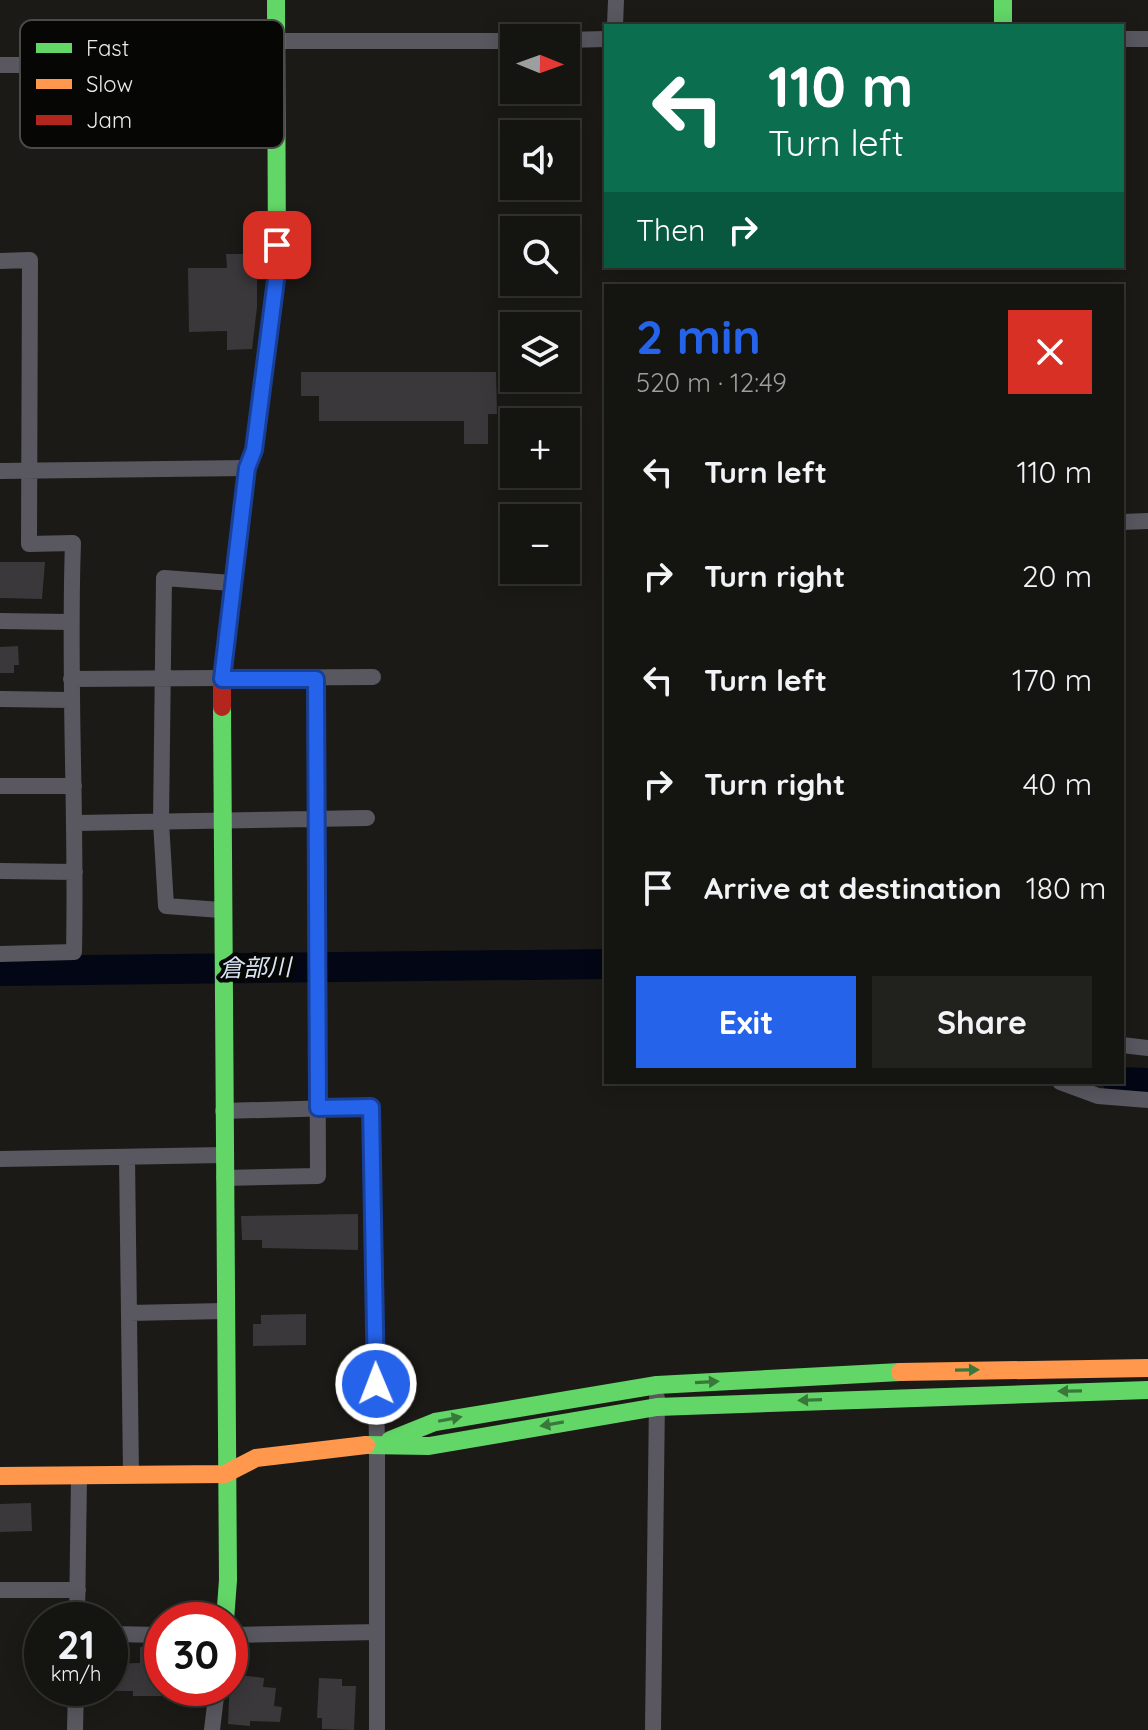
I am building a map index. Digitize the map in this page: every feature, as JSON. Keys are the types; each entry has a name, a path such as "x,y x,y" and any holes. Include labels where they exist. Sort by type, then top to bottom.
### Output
{"street":[{"path":"615,24 616,0"},
{"path":"1003,0 1003,24"},
{"path":"580,40 604,39"},
{"path":"1124,39 1148,39"},
{"path":"284,41 500,41"},
{"path":"226,1602 222,679 247,468 254,450 277,272 279,148"},
{"path":"0,261 30,260 29,544 73,543 70,622 75,823 74,952 0,954"},
{"path":"0,471 247,468"},
{"path":"1124,522 1148,521"},
{"path":"221,910 166,906 161,822 164,578 232,583"},
{"path":"0,621 70,622"},
{"path":"71,679 373,677"},
{"path":"224,1178 318,1176 316,679"},
{"path":"0,699 71,700"},
{"path":"0,786 74,786"},
{"path":"75,823 367,818"},
{"path":"0,871 75,872"},
{"path":"1124,1045 1148,1048"},
{"path":"1065,1084 1098,1096 1148,1100"},
{"path":"223,1111 371,1107 377,1445 377,1730"},
{"path":"0,1159 223,1155"},
{"path":"127,1157 131,1475"},
{"path":"129,1313 224,1311"},
{"path":"377,1445 435,1422 657,1385 928,1371 1148,1368"},
{"path":"653,1730 657,1385"},
{"path":"0,1476 225,1474 256,1458 377,1445 429,1446 657,1407 1148,1390"},
{"path":"78,1602 79,1476"},
{"path":"0,1590 78,1590"},
{"path":"248,1635 377,1632"},
{"path":"75,1730 76,1706"},
{"path":"212,1730 215,1706"}],"building":[{"path":"226,254 250,254 250,262 257,262 257,307 252,349 227,350 227,331 189,332 188,268 227,268"},
{"path":"301,372 496,372 497,414 488,414 488,444 464,444 464,421 319,421 319,396 301,396"},
{"path":"0,562 45,562 42,599 0,598"},
{"path":"18,646 19,665 14,665 14,673 0,673 0,647"},
{"path":"358,1214 358,1250 262,1248 262,1240 242,1240 241,1216"},
{"path":"306,1314 306,1345 253,1346 253,1324 261,1324 261,1315"},
{"path":"31,1503 32,1531 0,1532 0,1504"},
{"path":"140,1647 144,1647 144,1696 133,1696 133,1691 128,1691 128,1663 140,1663"},
{"path":"248,1676 264,1678 263,1687 276,1688 274,1706 282,1707 280,1722 250,1721 250,1726 228,1724 229,1706 248,1706"},
{"path":"319,1678 342,1679 342,1686 356,1686 354,1730 322,1729 322,1718 317,1718"}],"waterway":[{"name":"倉部川","path":"0,971 604,964"},
{"name":"倉部川","path":"1124,1082 1148,1083"}],"traffic: fast":[{"path":"276,0 276,20"},
{"path":"1003,0 1003,24"},
{"path":"272,309 277,272 277,148"},
{"path":"222,707 226,1602"},
{"path":"390,1440 435,1422 657,1385 900,1372"},
{"path":"366,1445 429,1446 657,1407 1148,1390"}],"traffic: slow":[{"path":"900,1372 1148,1368"},
{"path":"0,1476 225,1474 256,1458 366,1445"}],"traffic: jam":[{"path":"222,707 222,679 247,468 254,450 272,309"}],"route":[{"path":"277,245 277,272 254,450 247,468 222,679 316,679 318,1108 371,1107 376,1384"}]}
